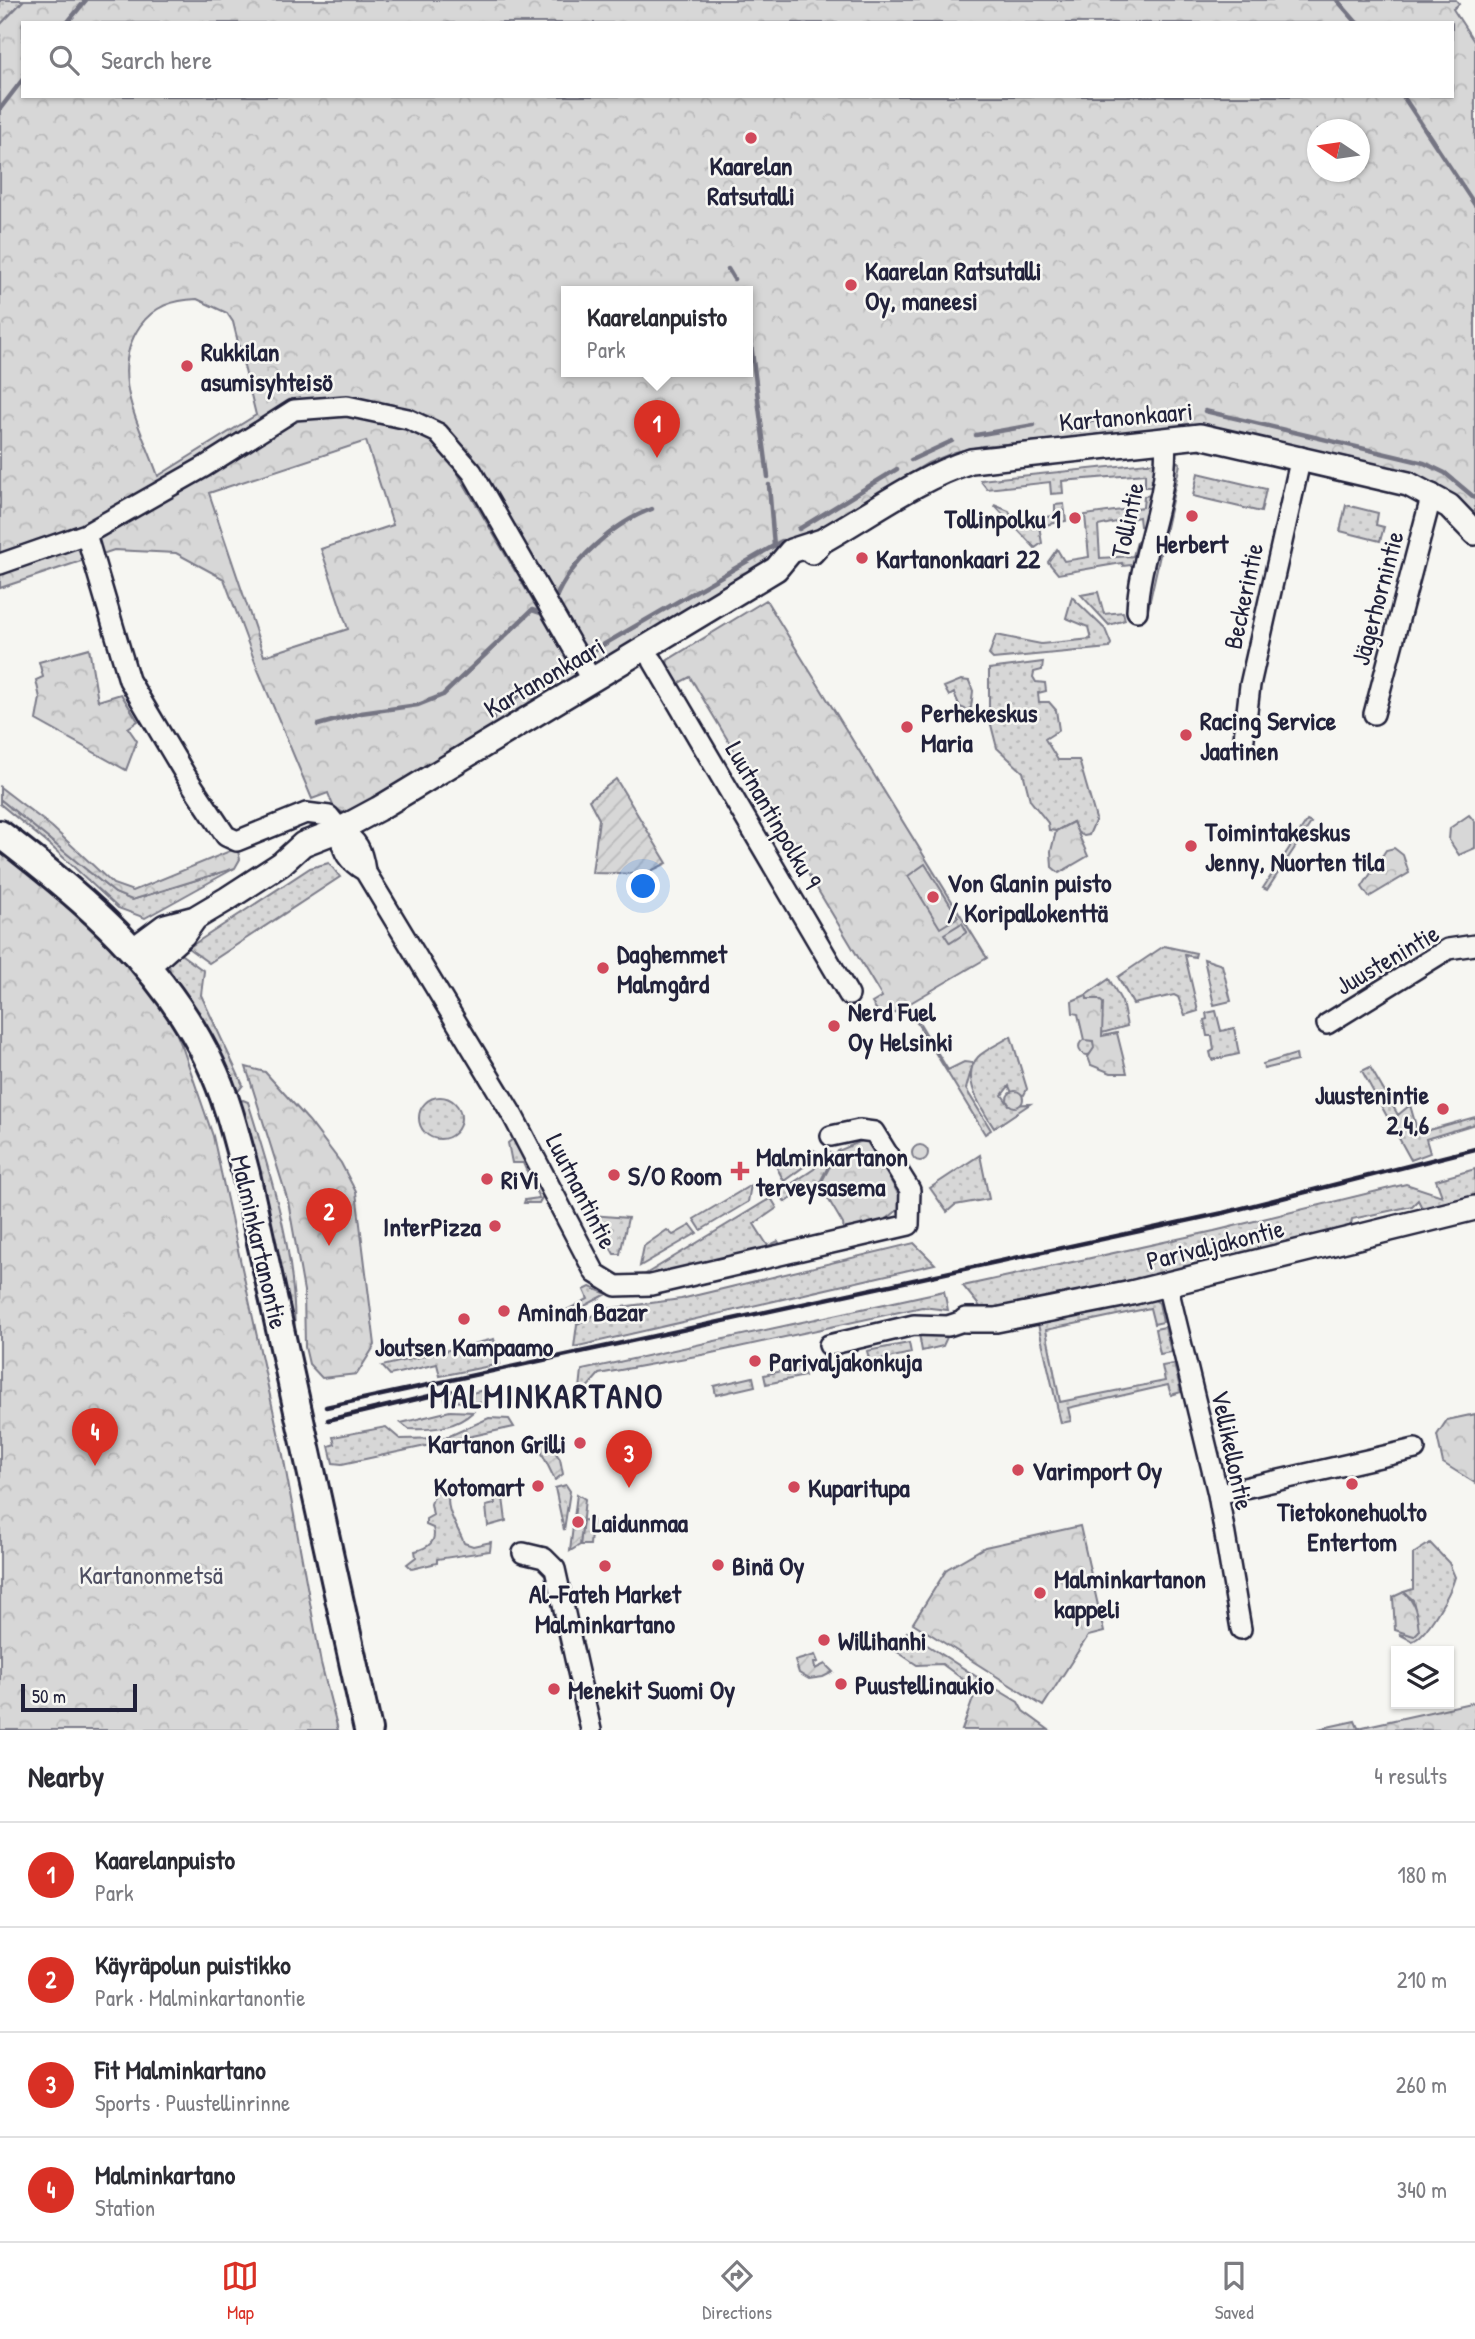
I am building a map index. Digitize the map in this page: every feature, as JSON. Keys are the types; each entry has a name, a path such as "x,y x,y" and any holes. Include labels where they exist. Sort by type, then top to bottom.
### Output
{"main road":[{"name":"Malminkartanontie","path":"0,834 74,893 141,957 192,1029 226,1102 252,1201 368,1730"}],"street":[{"path":"0,564 86,534 204,467 294,410 348,406 408,419 438,433 472,472 592,681"},
{"name":"Kartanonkaari","path":"141,957 165,926 195,918 281,864 303,844 339,830 592,681 775,569 791,551 822,541 940,471 971,461 1200,436 1381,476 1432,494 1449,506 1475,533"},
{"name":"Tollintie","path":"1137,611 1139,590 1161,490 1165,439"},
{"name":"Beckerintie","path":"1243,747 1250,685 1301,457"},
{"name":"Jägerhornintie","path":"1374,714 1432,494"},
{"name":"Luutnantintie","path":"86,534 129,680 186,776 226,836 237,841 306,813 329,816 339,830 354,838 359,846 365,872 504,1099 562,1205 595,1273 605,1282 629,1287 651,1285 909,1225 910,1190 874,1132 867,1129 831,1136"},
{"name":"Luutnantinpolku 9","path":"653,661 849,995"},
{"name":"Juustenintie","path":"1327,1024 1448,949 1475,945"},
{"name":"Parivaljakontie","path":"966,1320 996,1320 1167,1284 1475,1208"},
{"name":"Vellikellontie","path":"1167,1284 1217,1494 1241,1629"},
{"path":"829,1345 914,1325 948,1325 966,1320"},
{"path":"1217,1494 1415,1449"},
{"path":"523,1553 544,1558 555,1569 591,1730"}],"green space":[{"path":"0,0 24,0 0,25"},
{"path":"24,0 1456,0 1459,4 1453,9 1475,43 1475,520 1395,471 1224,430 1198,427 982,446 955,452 928,463 346,814 334,808 328,793 312,799 258,670 224,579 176,553 114,550 0,588 0,25","holes":["197,299 227,313 233,322 256,415 158,476 130,401 126,363 131,344 145,319 165,305","366,441 393,525 321,549 348,629 264,656 209,493"]},
{"path":"1157,462 1155,487 1145,487 1145,474 1062,481 1063,493 1051,494 1050,482 987,489 980,480"},
{"path":"1173,464 1180,464 1147,614 1143,617 1140,611"},
{"path":"1198,473 1266,489 1261,512 1193,496"},
{"path":"1155,495 1147,527 1140,526 1139,517 1098,526 1100,558 1133,556 1137,542 1144,543 1140,564 1123,566 1122,563 1058,574 1048,562 1057,549 1064,561 1089,557 1085,515 1143,507 1144,496"},
{"path":"1064,504 1066,521 1039,526 1042,543 1035,548 994,505 1009,511 1013,520 1055,516 1055,505"},
{"path":"1346,505 1378,513 1376,525 1384,527 1380,541 1340,531"},
{"path":"1098,592 1104,614 1123,612 1125,620 1109,625 1081,595"},
{"path":"1072,597 1105,629 1111,644 1109,648 993,659 989,655 996,635 1041,644 1091,639 1088,627 1066,618"},
{"path":"766,600 987,958 883,1019 872,1003 882,997 690,677 673,686 666,669 668,660"},
{"path":"89,648 98,701 121,694 138,721 128,728 137,741 126,770 36,720 40,698 36,680 43,677 39,662"},
{"path":"1043,662 1042,670 1034,672 1033,677 1036,682 1045,683 1046,691 1038,693 1039,702 1049,702 1056,710 1059,730 1045,739 1058,760 1079,760 1096,819 1089,835 1084,836 1077,832 1073,822 1056,831 1049,830 1048,823 1030,800 1023,772 997,748 989,717 989,669"},
{"path":"961,680 969,681 973,691 971,708 967,710 960,707 954,693 949,696 944,687"},
{"path":"616,779 667,863 645,874 592,873 599,819 589,800"},
{"path":"0,787 52,827 113,884 133,891 237,848 240,859 235,868 132,900 115,893 0,799"},
{"path":"0,799 115,893 132,900 235,868 145,918 118,908 51,846 0,804"},
{"path":"1469,815 1475,822 1475,848 1459,855 1449,840 1450,828"},
{"path":"1307,821 1311,823 1267,890 1263,888"},
{"path":"1073,822 1088,856 1059,873 1052,867 1051,851 1056,831"},
{"name":"Kartanonmetsä","path":"0,847 114,944 166,1008 183,1049 213,1136 283,1455 321,1663 338,1730 0,1730"},
{"path":"1394,848 1403,855 1409,873 1369,897 1362,887 1386,850"},
{"path":"329,863 340,877 209,963 188,948 310,868"},
{"name":"Von Glanin puisto / Koripallokenttä","path":"925,864 958,917 940,928 908,876"},
{"path":"962,923 967,932 950,943 944,934"},
{"path":"1164,946 1196,953 1195,957 1185,955 1198,1011 1185,1015 1178,997 1174,995 1133,1004 1118,977"},
{"path":"175,950 204,971 201,995 243,1085 235,1095 170,973 169,962"},
{"path":"1204,959 1222,965 1231,1001 1214,1005"},
{"path":"1109,979 1122,1002 1127,1026 1102,1033 1098,999 1087,999 1086,995"},
{"path":"1086,995 1087,999 1098,999 1103,1003 1102,1036 1117,1033 1127,1073 1111,1073 1091,1065 1088,1057 1094,1048 1093,1041 1084,1040 1078,1014 1073,1013 1072,1001"},
{"path":"1216,1011 1221,1031 1234,1028 1239,1054 1212,1060 1212,1036 1207,1036 1204,1020 1207,1019 1206,1013"},
{"path":"916,1017 948,1070 964,1062 973,1063 966,1089 991,1130 985,1134 914,1018"},
{"path":"1011,1036 1027,1089 1024,1095 1012,1093 1009,1086 1002,1095 1009,1105 1030,1104 994,1128 975,1094 971,1074 978,1057"},
{"path":"1087,1039 1095,1047 1087,1055 1079,1047"},
{"path":"1296,1054 1297,1061 1264,1069 1263,1064"},
{"path":"246,1067 265,1072 309,1121 341,1163 356,1192 375,1345 357,1374 322,1378 309,1364 305,1347 304,1291 288,1201"},
{"path":"1370,1067 1398,1115 1410,1105 1418,1133 1475,1117 1475,1124 1426,1139 1430,1153 1411,1160 1362,1071"},
{"path":"1012,1091 1018,1091 1023,1099 1021,1105 1012,1107 1007,1102 1007,1096"},
{"path":"440,1097 455,1103 461,1118 455,1133 440,1139 425,1133 419,1118 425,1103"},
{"path":"243,1100 248,1102 282,1221 292,1282 294,1343 237,1103"},
{"path":"513,1139 543,1196 539,1203 524,1203 525,1200 539,1198 523,1163 512,1163 508,1143"},
{"path":"862,1141 869,1142 900,1197 899,1209 883,1222 844,1232 843,1224 820,1185 838,1151"},
{"path":"920,1145 926,1147 926,1159 920,1161 914,1159 912,1153 914,1147"},
{"path":"813,1150 819,1153 817,1157 784,1181 777,1168 787,1162 789,1165"},
{"path":"827,1151 834,1155 819,1184 785,1202 779,1192 814,1169"},
{"path":"980,1155 989,1199 955,1205 947,1212 930,1188"},
{"path":"1475,1169 1475,1197 1429,1211 1421,1206 1418,1200 1412,1206 1352,1219 1351,1225 1330,1235 997,1310 981,1308 963,1286 1214,1231 1406,1184 1442,1196 1436,1180"},
{"path":"751,1185 748,1202 701,1230 694,1219"},
{"path":"771,1198 777,1208 754,1224 768,1246 778,1241 782,1248 639,1278"},
{"path":"591,1215 628,1218 620,1254 614,1254"},
{"path":"691,1225 697,1233 640,1266 644,1246 667,1230 673,1235"},
{"path":"914,1243 935,1264 574,1347 577,1324 606,1309 681,1299"},
{"path":"590,1287 607,1294 562,1318 532,1317 530,1310 565,1311 588,1299 584,1290"},
{"path":"944,1291 948,1310 922,1307 707,1354 599,1374 585,1390 580,1389 582,1370"},
{"path":"1152,1298 1159,1303 1163,1322 1154,1324 1150,1308 1046,1330 1060,1402 1165,1381 1162,1366 1174,1364 1181,1392 1171,1395 1168,1385 1068,1408 1071,1421 1061,1423 1037,1320"},
{"path":"1165,1327 1171,1352 1160,1354 1155,1329"},
{"path":"919,1334 948,1335 943,1346 922,1351"},
{"path":"494,1339 500,1364 440,1376 437,1364 390,1375 382,1366"},
{"path":"909,1343 911,1353 870,1362 867,1351"},
{"path":"802,1366 805,1376 766,1384 764,1375"},
{"path":"753,1377 755,1386 716,1395 714,1386"},
{"path":"489,1389 491,1394 486,1403 445,1399"},
{"path":"450,1411 473,1412 452,1425 435,1428 409,1429 401,1423"},
{"path":"1475,1414 1475,1483 1443,1463 1437,1435 1447,1420"},
{"path":"489,1418 509,1419 514,1427 342,1464 333,1463 329,1446 335,1444 333,1437 386,1427 400,1439 445,1438"},
{"path":"545,1438 560,1459 563,1474 555,1480 537,1443"},
{"path":"566,1485 570,1491 564,1530 555,1488"},
{"path":"450,1490 448,1503 464,1543 473,1546 491,1542 490,1551 437,1559 437,1563 412,1569 407,1564 416,1557 415,1551 427,1546 434,1537 433,1528 426,1525 426,1519 433,1515 431,1504 435,1493"},
{"path":"502,1490 506,1521 488,1526 486,1506 495,1504 493,1491"},
{"path":"577,1494 585,1499 580,1545 570,1551"},
{"path":"583,1520 592,1521 590,1545 580,1545"},
{"path":"1080,1526 1104,1632 1088,1636 1043,1706 913,1623 947,1569 985,1547"},
{"path":"1430,1543 1449,1563 1455,1577 1431,1623 1412,1641 1399,1634 1404,1635 1418,1624 1413,1600 1404,1592 1413,1589 1413,1554"},
{"path":"1404,1592 1411,1600 1417,1615 1419,1631 1414,1636 1395,1630 1393,1597"},
{"path":"907,1632 980,1679 976,1689 942,1664 917,1665 896,1651"},
{"path":"815,1655 818,1662 814,1663 815,1669 825,1664 833,1672 809,1679 799,1673 795,1661"},
{"path":"980,1679 1018,1702 1023,1711 1049,1730 962,1730"},
{"path":"1475,1702 1475,1730 1318,1729 1355,1721 1358,1728 1454,1709 1454,1707"}],"waterway":[{"path":"69,21 86,0"},
{"path":"1337,0 1355,21"},
{"path":"0,109 21,82"},
{"path":"1404,98 1475,205"},
{"path":"728,269 734,279"},
{"path":"753,360 768,477"},
{"path":"1064,424 1177,410"},
{"path":"1205,411 1424,463 1445,473 1475,498"},
{"path":"976,435 1034,425"},
{"path":"911,460 952,441"},
{"path":"799,529 897,469"},
{"path":"458,471 516,570"},
{"path":"769,485 774,546"},
{"path":"555,600 582,558 623,524 652,509"},
{"path":"596,649 782,541"},
{"path":"493,719 495,710 563,669 569,660 522,580"},
{"path":"318,725 361,713 418,705 443,695 532,610 541,613"},
{"path":"578,639 585,648 598,648"}],"railway":[{"path":"326,1407 1223,1213 1475,1149"},
{"path":"328,1420 451,1391"}],"place":[{"name":"Kaarelan Ratsutalli","path":"751,138"},
{"name":"Kaarelan Ratsutalli Oy, maneesi","path":"851,285"},
{"name":"Rukkilan asumisyhteisö","path":"187,366"},
{"name":"Kaarelanpuisto","path":"657,458"},
{"name":"Herbert","path":"1192,516"},
{"name":"Tollinpolku 1","path":"1075,518"},
{"name":"Kartanonkaari 22","path":"862,558"},
{"name":"Perhekeskus Maria","path":"907,727"},
{"name":"Racing Service Jaatinen","path":"1186,735"},
{"name":"Toimintakeskus Jenny, Nuorten tila","path":"1191,846"},
{"name":"Von Glanin puisto / Koripallokenttä","path":"933,897"},
{"name":"Daghemmet Malmgård","path":"603,968"},
{"name":"Nerd Fuel Oy Helsinki","path":"834,1026"},
{"name":"Juustenintie 2,4,6","path":"1443,1109"},
{"name":"Malminkartanon terveysasema","path":"740,1171"},
{"name":"S/O Room","path":"614,1175"},
{"name":"RiVi","path":"487,1179"},
{"name":"InterPizza","path":"495,1226"},
{"name":"Käyräpolun puistikko","path":"329,1246"},
{"name":"Aminah Bazar","path":"504,1311"},
{"name":"Joutsen Kampaamo","path":"464,1319"},
{"name":"Parivaljakonkuja","path":"755,1361"},
{"name":"Kartanon Grilli","path":"580,1443"},
{"name":"Malminkartano","path":"95,1466"},
{"name":"Varimport Oy","path":"1018,1470"},
{"name":"Tietokonehuolto Entertom","path":"1352,1484"},
{"name":"Kotomart","path":"538,1486"},
{"name":"Kuparitupa","path":"794,1487"},
{"name":"Fit Malminkartano","path":"629,1488"},
{"name":"Laidunmaa","path":"578,1522"},
{"name":"Binä Oy","path":"718,1565"},
{"name":"Al-Fateh Market Malminkartano","path":"605,1566"},
{"name":"Malminkartanon kappeli","path":"1040,1593"},
{"name":"Willihanhi","path":"824,1640"},
{"name":"Puustellinaukio","path":"841,1684"},
{"name":"Menekit Suomi Oy","path":"554,1689"}],"district":[{"name":"MALMINKARTANO","path":"547,1396"}]}
